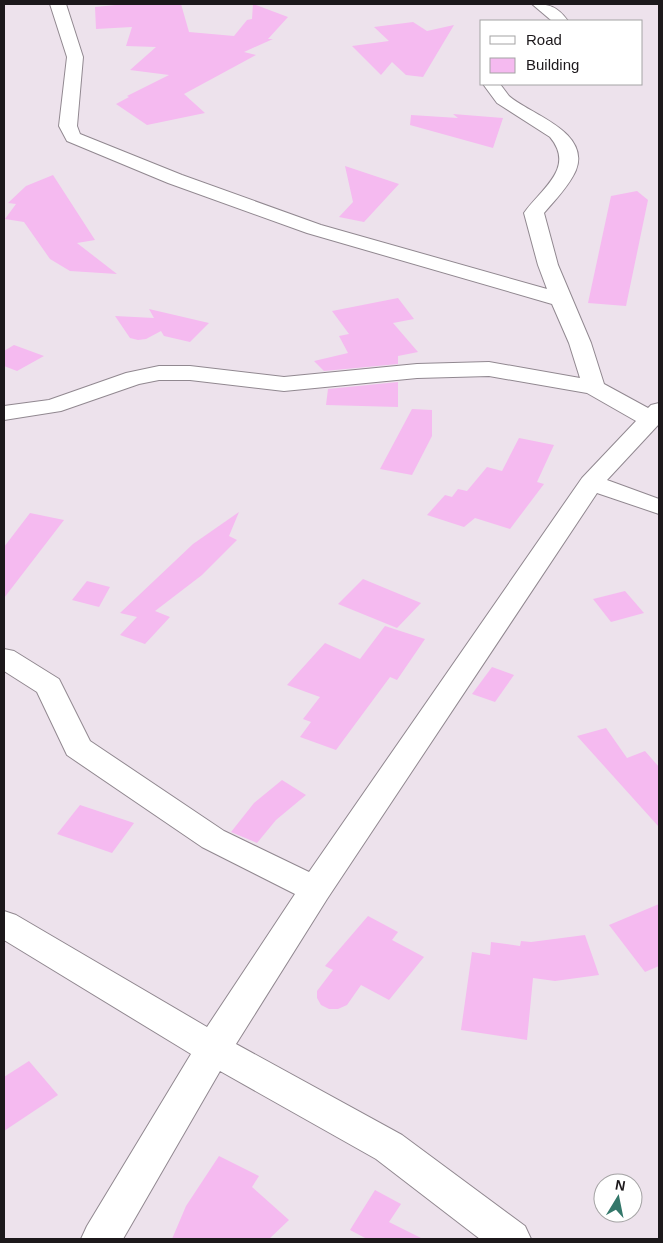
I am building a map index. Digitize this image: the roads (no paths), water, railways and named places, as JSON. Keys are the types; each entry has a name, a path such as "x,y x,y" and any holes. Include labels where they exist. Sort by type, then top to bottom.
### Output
{"street":[{"path":"58,4 75,57 68,126 73,137 175,179 314,229 561,300"},
{"path":"539,4 560,20"},
{"path":"492,85 504,100 546,124 567,148 568,167 557,185 534,213 548,265 580,343 594,387"},
{"path":"4,413 53,406 134,378 159,374 190,373 284,384 417,371 489,369 594,387 655,414 591,483 315,890 213,1050 101,1239"},
{"path":"591,483 659,507"},
{"path":"4,658 49,686 78,748 213,839 315,890"},
{"path":"4,924 213,1050 389,1147 511,1239"}]}
